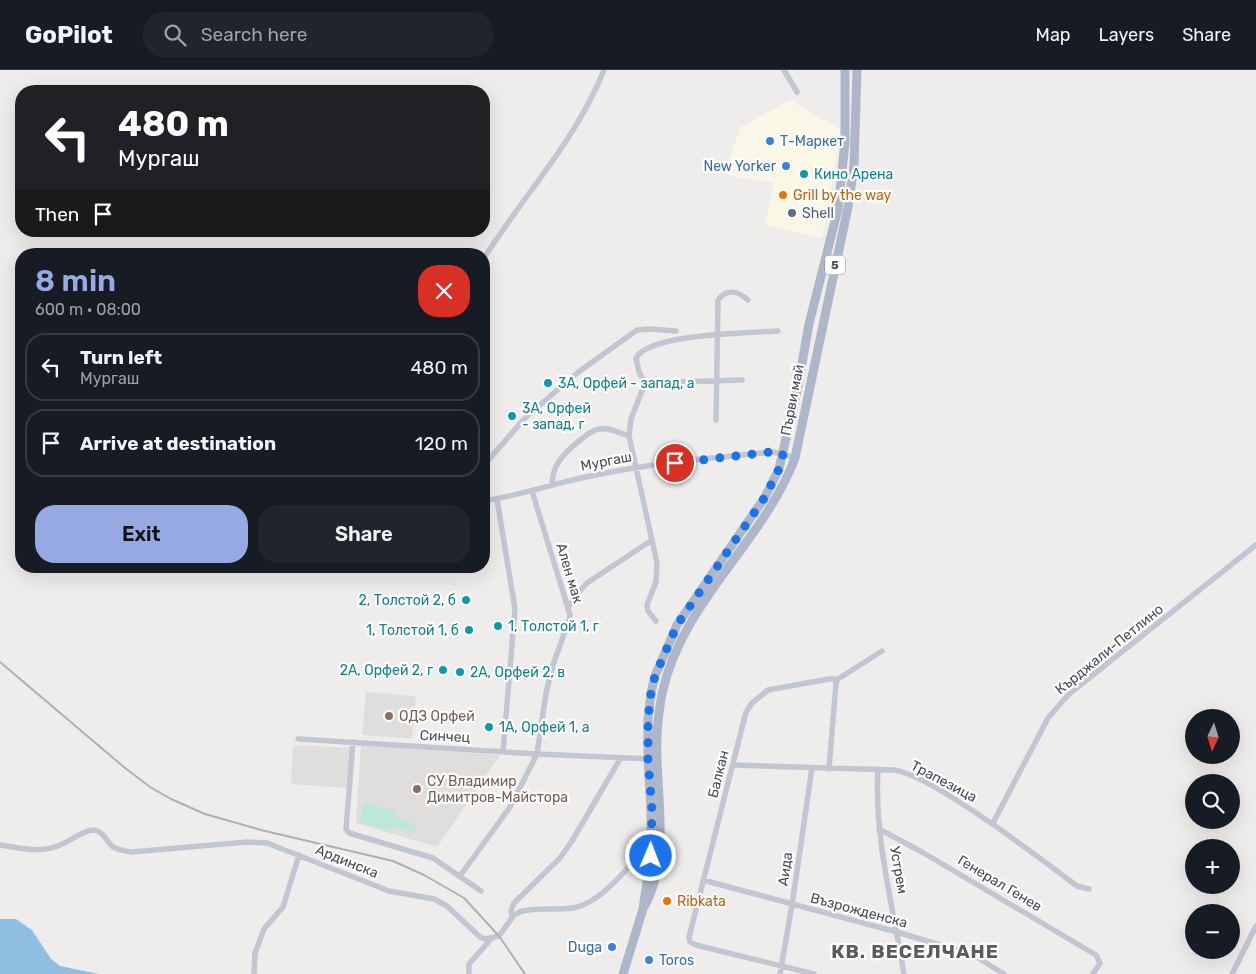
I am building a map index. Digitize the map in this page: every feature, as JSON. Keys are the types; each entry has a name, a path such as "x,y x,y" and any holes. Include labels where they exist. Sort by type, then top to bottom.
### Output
{"main road":[{"name":"Първи май","path":"643,909 651,894 657,871 659,852 660,826 648,719 655,676 672,634 691,603 765,497 779,469 798,386 809,324 838,209 845,143 845,70"},
{"name":"Първи май","path":"625,972 643,909 651,856 652,759 665,680 672,659 699,608 774,502 795,458 848,207 854,166 857,70"}],"street":[{"path":"490,250 570,137 590,101 604,70"},
{"path":"784,70 797,92"},
{"path":"716,420 718,300 722,294 735,292 742,294 748,300"},
{"path":"490,458 525,418 576,373 637,330 676,331"},
{"path":"656,621 648,611 647,605 658,573 630,436 631,419 644,383 638,372 636,358 642,350 675,340 778,331"},
{"path":"644,383 742,380"},
{"path":"552,485 555,468 561,458 567,451 596,429 602,428 630,436"},
{"name":"Мургаш","path":"490,500 595,475 636,468 771,452 795,458"},
{"name":"Ален мак","path":"460,876 510,807 536,754 553,665 569,620 568,608 532,491"},
{"path":"497,499 515,609 503,752"},
{"path":"568,608 587,583 652,540"},
{"name":"Кърджали-Петлино","path":"993,823 1048,718 1070,694 1256,545"},
{"path":"829,769 838,679 882,651"},
{"name":"Балкан","path":"782,966 696,945 690,942 689,937 746,712 752,703 764,693 776,688 838,679"},
{"name":"Синчец","path":"298,738 620,759 652,759"},
{"path":"353,742 346,829 349,833 432,858 481,891"},
{"path":"512,917 511,910 514,903 560,858 572,841 620,759"},
{"name":"Трапезица","path":"733,765 895,770 920,779 946,793 993,823 1077,886 1089,890"},
{"name":"Аида","path":"780,974 812,768"},
{"name":"Устрем","path":"878,770 879,829 904,974"},
{"name":"Генерал Генев","path":"879,829 922,852 1096,955 1100,960 1100,965 1093,974"},
{"name":"Ардинска","path":"0,845 35,850 51,848 94,830 102,834 113,846 132,852 257,842 279,847 390,891 434,899 447,906 480,937 491,939"},
{"path":"469,974 469,964 491,939 499,936 512,917 518,913 527,910 554,910 589,903 604,891 640,854 644,853 651,856"},
{"path":"254,974 255,953 264,929 283,907 299,855"},
{"name":"Възрожденска","path":"703,880 897,932 976,956 1004,974"},
{"path":"1232,974 1256,926"},
{"path":"782,966 814,974"}],"shaded area":[{"path":"790,100 841,130 822,238 765,225 774,183 724,174 740,128"},
{"name":"ОДЗ Орфей","path":"366,692 416,696 412,739 362,735"},
{"path":"293,745 351,748 349,788 291,784"},
{"name":"СУ Владимир Димитров-Майстора","path":"361,745 500,755 437,847 356,823"}],"green space":[{"path":"364,803 398,811 395,821 396,819 416,825 413,833 393,827 392,832 359,822"}],"water":[{"path":"0,919 16,919 32,930 51,959 60,966 99,974 0,974"}],"railway":[{"path":"0,662 125,768 150,787 171,799 205,814 261,830 393,861 424,875 464,898 499,936 525,974"}],"place":[{"name":"Т-Маркет","path":"770,141"},
{"name":"New Yorker","path":"786,166"},
{"name":"Кино Арена","path":"804,174"},
{"name":"Grill by the way","path":"783,195"},
{"name":"Shell","path":"792,213"},
{"name":"3А, Орфей - запад, а","path":"548,383"},
{"name":"3А, Орфей - запад, г","path":"512,416"},
{"name":"2, Толстой 2, б","path":"466,600"},
{"name":"1, Толстой 1, г","path":"498,626"},
{"name":"1, Толстой 1, б","path":"469,630"},
{"name":"2А, Орфей 2, г","path":"443,670"},
{"name":"2А, Орфей 2, в","path":"460,672"},
{"name":"ОДЗ Орфей","path":"389,716"},
{"name":"1А, Орфей 1, а","path":"489,727"},
{"name":"СУ Владимир Димитров-Майстора","path":"417,789"},
{"name":"Ribkata","path":"667,901"},
{"name":"Duga","path":"612,947"},
{"name":"Toros","path":"649,960"}],"district":[{"name":"КВ. ВЕСЕЛЧАНЕ","path":"915,951"}],"route":[{"path":"651,856 652,811 648,759 648,719 655,676 677,625 765,497 779,469 783,454 771,452 675,463"}]}
